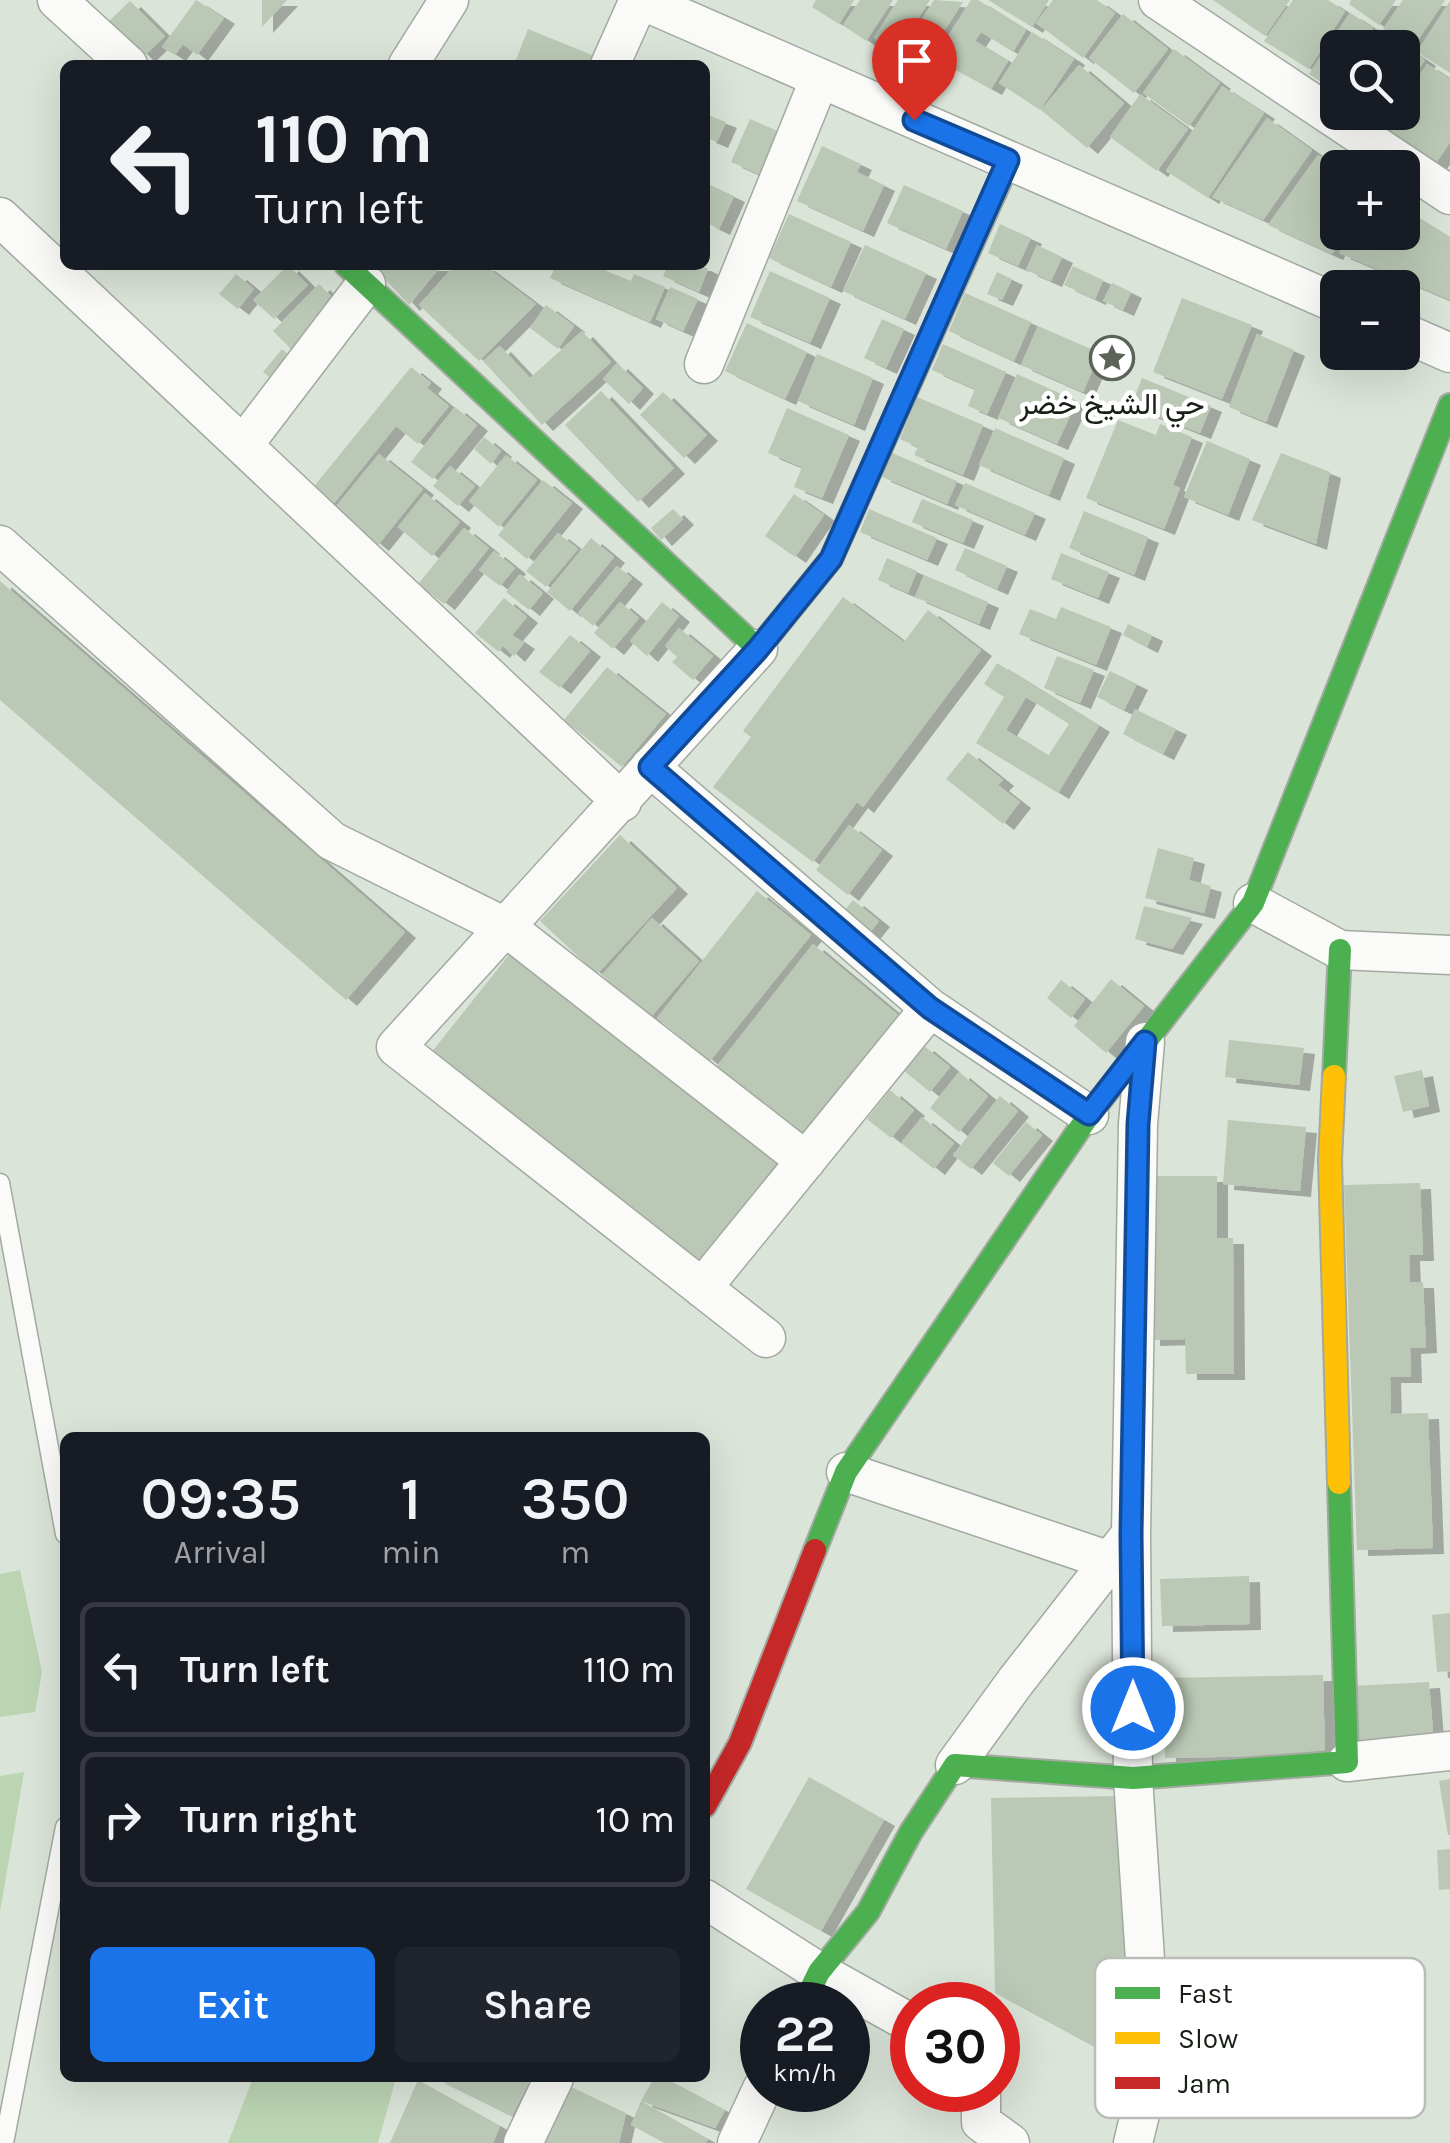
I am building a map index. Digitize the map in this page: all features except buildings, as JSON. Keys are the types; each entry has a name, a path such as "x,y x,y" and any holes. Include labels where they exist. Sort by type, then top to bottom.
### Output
{"street":[{"path":"57,0 123,60"},
{"path":"411,60 450,0"},
{"path":"612,60 640,0 1320,296"},
{"path":"1158,0 1450,195"},
{"path":"704,364 820,78"},
{"path":"766,1338 396,1047 622,802 758,649 831,559 1008,160"},
{"path":"0,217 622,802"},
{"path":"244,444 356,275 758,649"},
{"path":"1420,340 1450,353"},
{"path":"710,1797 740,1743 846,1472 1089,1114 1253,903 1450,404"},
{"path":"0,545 332,842 508,928 806,1161"},
{"path":"650,767 930,1008 1089,1114"},
{"path":"1253,903 1340,950 1450,955"},
{"path":"1340,950 1330,1160 1347,1762"},
{"path":"702,1288 930,1008"},
{"path":"1145,1042 1120,1547 1145,1958"},
{"path":"846,1472 1120,1547"},
{"path":"816,1982 868,1912 911,1832 920,1824 956,1765 1120,1547"},
{"path":"956,1765 1133,1778 1450,1751"},
{"path":"710,1903 803,1982"},
{"path":"523,2143 552,2082"},
{"path":"737,2143 752,2112"},
{"path":"1133,2143 1139,2118"}],"lane":[{"path":"0,1183 60,1507"},
{"path":"4,2143 60,1853"}],"green space":[{"path":"20,1570 42,1672 35,1712 0,1717 0,1574"},
{"path":"24,1772 0,1912 0,1776"},
{"path":"251,2082 395,2082 378,2143 228,2143"}],"traffic: fast":[{"path":"351,270 758,649 831,559 1009,161"},
{"path":"815,1550 846,1472 1089,1115 1253,903 1450,405"},
{"path":"1334,1076 1340,950"},
{"path":"814,1982 868,1912 911,1832 955,1765 1133,1778 1347,1762 1339,1483"}],"traffic: slow":[{"path":"1334,1076 1330,1160 1339,1483"}],"traffic: jam":[{"path":"710,1797 740,1743 815,1550"}],"place":[{"name":"حي الشيخ خضر","path":"1112,358"}],"route":[{"path":"914,120 1008,160 831,559 758,649 650,767 930,1008 1089,1114 1145,1042 1138,1124 1131,1534 1133,1708"}]}
